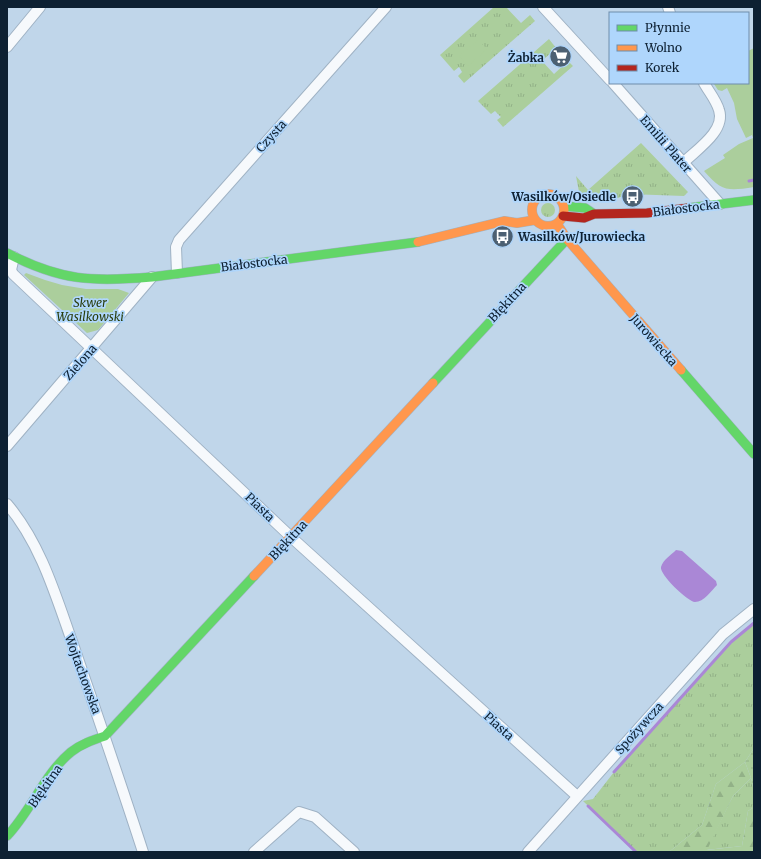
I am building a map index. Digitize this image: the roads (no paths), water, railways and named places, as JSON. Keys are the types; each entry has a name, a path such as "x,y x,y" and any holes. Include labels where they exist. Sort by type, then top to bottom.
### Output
{"street":[{"path":"7,47 40,7"},
{"name":"Czysta","path":"177,273 176,246 179,240 386,7"},
{"path":"543,7 609,79"},
{"name":"Emilii Plater","path":"614,84 720,204"},
{"path":"683,163 712,136 720,122 721,117 717,104 705,84"},
{"path":"544,194 551,194 561,200 564,206 563,216 557,224 552,226 539,224 532,214 532,206 535,201 544,194"},
{"name":"Białostocka","path":"563,216 584,218 594,214 647,213 754,200"},
{"name":"Białostocka","path":"11,255 50,271 76,278 102,280 152,277 418,242 504,221 517,212 532,206"},
{"name":"Białostocka","path":"564,206 585,208 594,214"},
{"name":"Białostocka","path":"504,221 516,223 535,220"},
{"name":"Jurowiecka","path":"557,224 567,239 754,454"},
{"name":"Błękitna","path":"7,836 26,813 55,768 68,755 86,744 105,736 567,239"},
{"name":"Piasta","path":"11,255 11,270 14,274 291,537 577,796"},
{"name":"Zielona","path":"7,446 152,277"},
{"name":"Wojtachowska","path":"7,504 36,549 56,599 105,736 143,852"},
{"name":"Spożywcza","path":"528,852 723,634 754,609"},
{"path":"254,852 299,812 315,817 354,852"}],"waterway":[{"path":"749,181 754,180"},
{"path":"614,772 731,642 754,623"},
{"path":"588,806 636,852"}],"place":[{"name":"Żabka","path":"560,57"},
{"name":"Wasilków/Osiedle","path":"632,196"},
{"name":"Wasilków/Jurowiecka","path":"503,236"}],"park label":[{"name":"Skwer Wasilkowski","path":"90,309"}]}
